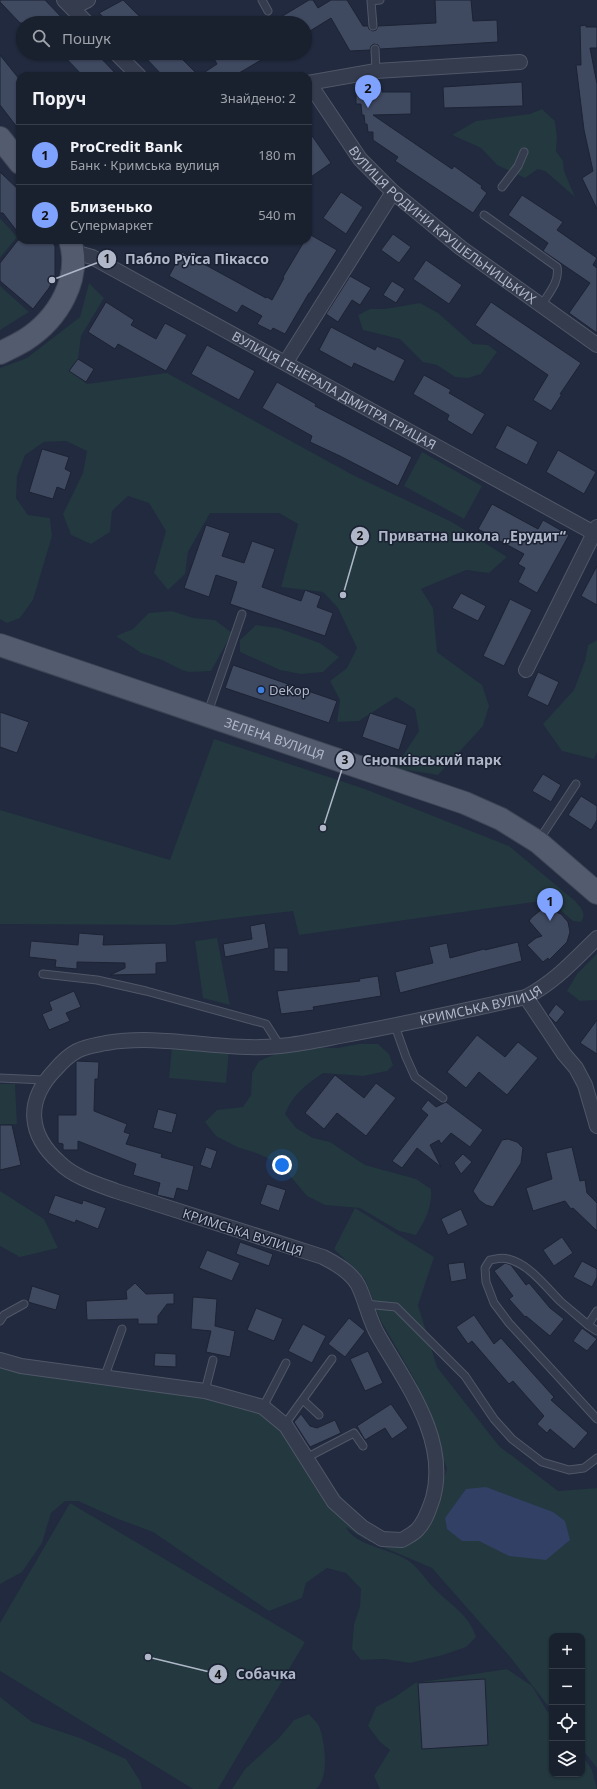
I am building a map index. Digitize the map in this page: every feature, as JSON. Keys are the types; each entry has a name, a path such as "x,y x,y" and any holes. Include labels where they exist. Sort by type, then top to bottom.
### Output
{"main road":[{"path":"0,138 16,159"},
{"path":"0,353 26,340 51,318 65,297 74,271 72,246"},
{"name":"ЗЕЛЕНА ВУЛИЦЯ","path":"0,645 465,803 501,819 538,842 597,893"}],"street":[{"path":"68,4 88,0"},
{"path":"68,4 80,16"},
{"path":"123,60 135,72"},
{"path":"312,82 376,71 520,62"},
{"name":"ВУЛИЦЯ РОДИНИ КРУШЕЛЬНИЦЬКИХ","path":"312,89 360,158 393,192 461,248 597,345"},
{"path":"286,362 393,192"},
{"name":"ВУЛИЦЯ ГЕНЕРАЛА ДМИТРА ГРИЦАЯ","path":"72,246 596,530"},
{"path":"526,670 596,530"},
{"name":"КРИМСЬКА ВУЛИЦЯ","path":"0,1360 21,1366 205,1391 263,1407 285,1424 334,1502 362,1527 382,1539 402,1540 417,1530 428,1513 436,1486 436,1464 432,1438 420,1409 375,1330 358,1284 340,1266 323,1257 116,1191 86,1179 61,1165 44,1148 36,1130 33,1113 35,1098 44,1080 59,1065 77,1051 94,1045 117,1041 146,1039 241,1047 280,1046 395,1026 526,997 556,978 573,955 597,938"},
{"path":"526,997 564,1054 576,1068 585,1085 597,1126"}],"lane":[{"path":"262,0 268,11"},
{"path":"373,26 371,1 380,0"},
{"path":"375,49 376,71"},
{"path":"502,187 518,166 524,152"},
{"path":"484,215 557,267 558,275 556,281 541,306"},
{"path":"208,715 242,614"},
{"path":"538,842 576,784"},
{"path":"43,974 97,980 146,991 266,1024 280,1046"},
{"path":"395,1026 415,1077 443,1098"},
{"path":"0,1078 44,1080"},
{"path":"597,1331 588,1325 523,1266 507,1258 498,1258 490,1260 485,1268 486,1282 494,1303 509,1323 597,1419"},
{"path":"0,1321 4,1314 24,1304"},
{"path":"365,1304 396,1307 465,1376 494,1419 512,1439 542,1462 569,1470 584,1468 597,1458"},
{"path":"588,1325 597,1312"},
{"path":"104,1378 122,1329"},
{"path":"285,1424 332,1359"},
{"path":"205,1391 213,1360"},
{"path":"263,1407 286,1363"},
{"path":"303,1400 319,1415"},
{"path":"306,1458 354,1433 363,1446"}],"shaded area":[{"path":"542,109 555,121 557,137 556,151 563,161 564,171 575,197 545,171 538,169 525,178 497,165 481,148 452,135 476,121 530,114"},
{"path":"0,218 16,236 16,238 0,258"},
{"path":"89,283 104,298 81,336 78,359 70,371 87,384 167,373 353,475 452,522 507,557 489,573 466,570 421,589 433,608 437,652 482,685 489,706 483,726 438,775 395,768 419,731 415,709 396,697 359,721 337,722 340,700 330,681 347,668 357,648 338,608 323,592 281,587 298,524 279,513 210,513 188,552 185,574 168,590 154,573 166,531 149,503 128,496 112,511 110,532 91,544 71,535 63,514 83,473 87,451 66,441 44,442 25,455 17,476 16,498 28,515 50,518 52,536 33,600 20,618 7,623 0,619 0,368 27,358 80,317"},
{"path":"0,286 29,312 0,330"},
{"path":"420,303 438,313 473,344 488,345 497,352 481,374 468,378 455,377 437,365 423,362 400,339 363,330 358,315 370,309 385,309"},
{"path":"422,452 482,486 464,519 404,486"},
{"path":"172,611 193,618 215,620 232,633 211,671 189,672 182,670 162,660 141,653 116,636 133,629 149,613"},
{"path":"256,625 278,628 320,643 339,657 323,672 301,674 280,670 240,652 240,640"},
{"path":"597,640 597,752 594,759 562,751 543,724 574,690 585,661 588,645"},
{"path":"214,739 365,789 509,846 575,901 583,913 583,919 581,922 573,921 559,909 534,902 299,935 293,911 174,925 0,924 0,810 170,860"},
{"path":"217,938 230,1005 203,998 195,941"},
{"path":"597,954 597,1000 580,1001 567,991 577,974"},
{"path":"359,1044 378,1044 389,1054 393,1065 387,1071 363,1076 323,1073 296,1096 285,1114 296,1128 313,1138 330,1142 365,1165 416,1179 431,1189 428,1213 416,1235 399,1231 360,1208 325,1205 307,1196 280,1164 259,1154 237,1147 216,1136 205,1122 217,1110 243,1107 251,1095 252,1073 259,1061 275,1054 305,1048 338,1048"},
{"path":"172,1046 229,1051 226,1083 169,1078"},
{"path":"0,1084 15,1084 17,1124 0,1125"},
{"path":"0,1191 44,1219 58,1248 20,1257 0,1246"},
{"path":"355,1208 434,1257 418,1305 437,1367 499,1446 558,1491 597,1488 597,1768 585,1753 585,1633 549,1633 549,1707 511,1658 432,1568 364,1539 346,1527 351,1534 358,1539 394,1553 414,1565 433,1587 465,1617 476,1637 466,1647 443,1655 410,1663 385,1659 361,1660 352,1649 354,1624 360,1606 361,1589 346,1573 327,1568 306,1583 302,1598 269,1611 153,1532 118,1519 78,1501 65,1501 51,1513 42,1543 22,1572 0,1584 0,1356 252,1399 282,1413 285,1416 297,1430 333,1486 347,1504 362,1519 380,1529 399,1533 424,1530 434,1508 447,1469 416,1382 381,1321 365,1279 334,1249"},
{"path":"70,1503 305,1642 218,1789 193,1789 0,1671 0,1623"},
{"path":"507,1669 532,1686 549,1713 549,1777 585,1777 585,1760 592,1770 597,1789 380,1789 374,1776 390,1750 380,1742 368,1726 376,1707 395,1697 415,1683"},
{"path":"0,1697 32,1722 80,1738 126,1759 140,1781 142,1789 0,1789"},
{"path":"309,1714 319,1726 323,1741 325,1759 323,1777 316,1789 232,1789 246,1768 279,1738 294,1720"}],"water":[{"path":"486,1487 553,1512 565,1521 570,1540 546,1560 509,1556 479,1541 462,1541 447,1529 445,1518 466,1489"}],"building":[{"path":"0,0 45,0 60,16 16,16 16,19 0,2"},
{"path":"123,0 139,16 102,16 99,13"},
{"path":"309,0 313,0 318,8 331,0 347,0 363,26 368,26 369,29 373,31 376,30 378,26 436,23 435,0 471,0 473,21 497,20 498,42 380,49 378,45 374,44 371,46 370,50 350,51 331,18 312,30 312,16 283,16"},
{"path":"586,25 586,27 597,27 597,48 590,48 597,84 597,209 582,178 593,171 584,130 576,65 581,65 580,26"},
{"path":"0,55 16,75 16,126 0,105"},
{"path":"68,60 103,60 114,72 79,72"},
{"path":"148,60 183,60 195,72 159,72"},
{"path":"215,60 261,60 241,72 205,72 217,64"},
{"path":"522,82 523,106 444,108 443,87"},
{"path":"367,89 382,89 382,92 411,92 411,114 373,115 452,169 454,166 482,186 481,188 487,193 473,213 395,161 398,157 373,140 373,132 368,132 364,115 362,115 361,104 356,104 356,94 367,94"},
{"path":"312,136 331,163 312,176"},
{"path":"0,172 16,187 16,230 3,213 0,213"},
{"path":"341,192 363,207 346,234 323,218"},
{"path":"522,195 563,222 557,230 597,258 593,265 597,268 597,333 569,313 590,283 543,251 548,243 508,215"},
{"path":"393,234 411,247 399,263 381,250"},
{"path":"312,236 337,250 285,334 273,328 271,331 257,324 262,316 242,305 237,313 169,276 182,252 272,300 284,278 283,277 303,244 312,244"},
{"path":"16,243 16,244 54,244 55,246 55,276 49,288 33,309 0,281 0,263"},
{"path":"426,260 462,285 449,304 413,279"},
{"path":"350,276 371,288 360,305 352,300 338,322 326,314"},
{"path":"392,281 405,289 396,303 383,295"},
{"path":"106,302 134,320 131,325 156,339 165,323 187,335 166,371 118,344 115,349 88,332"},
{"path":"491,302 581,363 560,394 562,394 551,411 533,400 548,375 475,325"},
{"path":"331,327 375,350 377,346 405,360 394,382 354,363 352,368 319,350"},
{"path":"207,345 255,371 239,400 191,374"},
{"path":"78,359 94,369 86,382 69,371"},
{"path":"424,375 451,390 449,393 485,414 472,435 447,420 449,415 413,394"},
{"path":"277,382 316,404 315,406 412,457 398,486 310,442 312,436 262,408"},
{"path":"507,425 538,442 527,465 495,448"},
{"path":"42,449 69,457 65,469 71,472 65,490 57,487 53,499 29,492"},
{"path":"558,450 596,472 584,494 546,472"},
{"path":"492,504 538,529 543,520 569,535 537,593 518,582 525,568 518,564 524,554 478,529"},
{"path":"206,525 230,533 222,556 244,563 252,541 275,549 262,587 301,601 305,590 321,596 317,607 333,613 325,636 230,604 237,582 216,575 209,597 184,588"},
{"path":"597,566 597,605 581,596"},
{"path":"461,593 486,606 478,621 452,608"},
{"path":"510,599 532,610 504,666 483,656"},
{"path":"233,665 337,701 329,723 225,688"},
{"path":"538,672 559,682 548,706 527,696"},
{"path":"0,712 29,722 17,753 0,747"},
{"path":"370,713 407,725 399,750 362,737"},
{"path":"543,774 561,785 551,802 532,791"},
{"path":"581,796 597,806 597,820 591,830 568,815"},
{"path":"541,910 551,910 561,914 568,922 570,932 567,942 549,960 548,958 543,962 527,945 536,938 542,936 529,921"},
{"path":"265,923 269,948 225,957 223,944 252,939 250,926"},
{"path":"79,933 104,935 103,945 166,943 167,962 156,963 156,974 110,975 125,968 125,963 77,962 77,969 55,967 56,960 29,957 31,941 78,945"},
{"path":"518,942 522,961 400,993 395,972 433,963 429,947 447,943 450,958"},
{"path":"274,948 288,948 288,972 274,971"},
{"path":"378,976 381,996 313,1007 314,1010 281,1014 277,991 360,981 359,979"},
{"path":"74,991 81,1007 66,1013 70,1021 49,1030 42,1014 52,1010 49,1002"},
{"path":"556,1004 565,1012 556,1023 548,1015"},
{"path":"597,1020 597,1054 580,1043"},
{"path":"477,1035 505,1057 518,1042 538,1058 507,1095 479,1072 466,1088 447,1072"},
{"path":"76,1061 99,1062 98,1079 95,1079 94,1111 127,1124 124,1132 130,1134 126,1144 162,1154 161,1157 194,1166 188,1191 177,1188 174,1199 157,1195 160,1183 133,1175 136,1164 78,1141 78,1150 63,1150 63,1144 58,1143 58,1115 76,1115"},
{"path":"335,1075 364,1098 376,1083 396,1098 366,1136 337,1113 324,1129 305,1113"},
{"path":"428,1100 436,1107 446,1102 483,1130 470,1147 451,1133 441,1144 439,1140 430,1145 441,1167 417,1148 402,1168 392,1161 428,1115 421,1109"},
{"path":"158,1109 177,1114 172,1133 153,1128"},
{"path":"0,1125 12,1125 21,1165 0,1170"},
{"path":"508,1139 517,1142 523,1148 521,1163 493,1207 486,1205 479,1200 473,1191 502,1140"},
{"path":"206,1147 217,1151 211,1169 200,1165"},
{"path":"572,1147 580,1181 585,1180 587,1193 597,1203 597,1231 573,1208 571,1209 565,1201 533,1211 526,1188 552,1179 546,1153"},
{"path":"463,1154 472,1162 461,1174 454,1163"},
{"path":"267,1184 286,1190 279,1211 260,1204"},
{"path":"55,1195 82,1204 83,1200 106,1208 98,1229 76,1220 75,1223 48,1213"},
{"path":"461,1209 468,1225 448,1235 441,1219"},
{"path":"562,1237 573,1253 554,1266 543,1250"},
{"path":"240,1242 273,1254 269,1266 236,1254"},
{"path":"207,1250 240,1263 232,1281 199,1268"},
{"path":"582,1261 597,1269 597,1277 592,1287 573,1277"},
{"path":"464,1262 467,1279 451,1282 448,1264"},
{"path":"505,1263 511,1265 526,1285 529,1283 550,1308 564,1319 550,1336 526,1316 525,1317 509,1299 513,1296 494,1271"},
{"path":"135,1283 146,1294 174,1293 174,1304 167,1304 158,1316 158,1324 138,1324 138,1319 87,1320 86,1301 127,1299 126,1291"},
{"path":"32,1286 60,1295 56,1310 28,1302"},
{"path":"193,1297 217,1299 215,1326 235,1331 230,1357 206,1352 211,1331 191,1329"},
{"path":"256,1308 283,1319 274,1341 247,1330"},
{"path":"474,1315 494,1344 501,1338 554,1397 551,1400 588,1433 574,1449 550,1429 547,1433 537,1424 544,1416 513,1381 509,1384 472,1341 468,1344 456,1327"},
{"path":"349,1318 365,1331 345,1357 328,1344"},
{"path":"303,1324 326,1336 312,1363 288,1351"},
{"path":"582,1328 597,1339 587,1351 573,1341"},
{"path":"368,1351 383,1383 365,1391 350,1359"},
{"path":"155,1353 176,1354 176,1367 154,1366"},
{"path":"391,1404 408,1428 392,1439 385,1428 365,1440 357,1426"},
{"path":"301,1414 310,1426 317,1428 335,1420 341,1433 310,1447 294,1422"},
{"path":"485,1679 488,1745 422,1749 418,1683"}],"place":[{"name":"Близенько","path":"368,108"},
{"name":"Пабло Руїса Пікассо","path":"52,280"},
{"name":"Приватна школа „Ерудит“","path":"343,595"},
{"name":"DeKop","path":"261,690"},
{"name":"Снопківський парк","path":"323,828"},
{"name":"ProCredit Bank","path":"550,921"},
{"name":"Собачка","path":"148,1657"}]}
